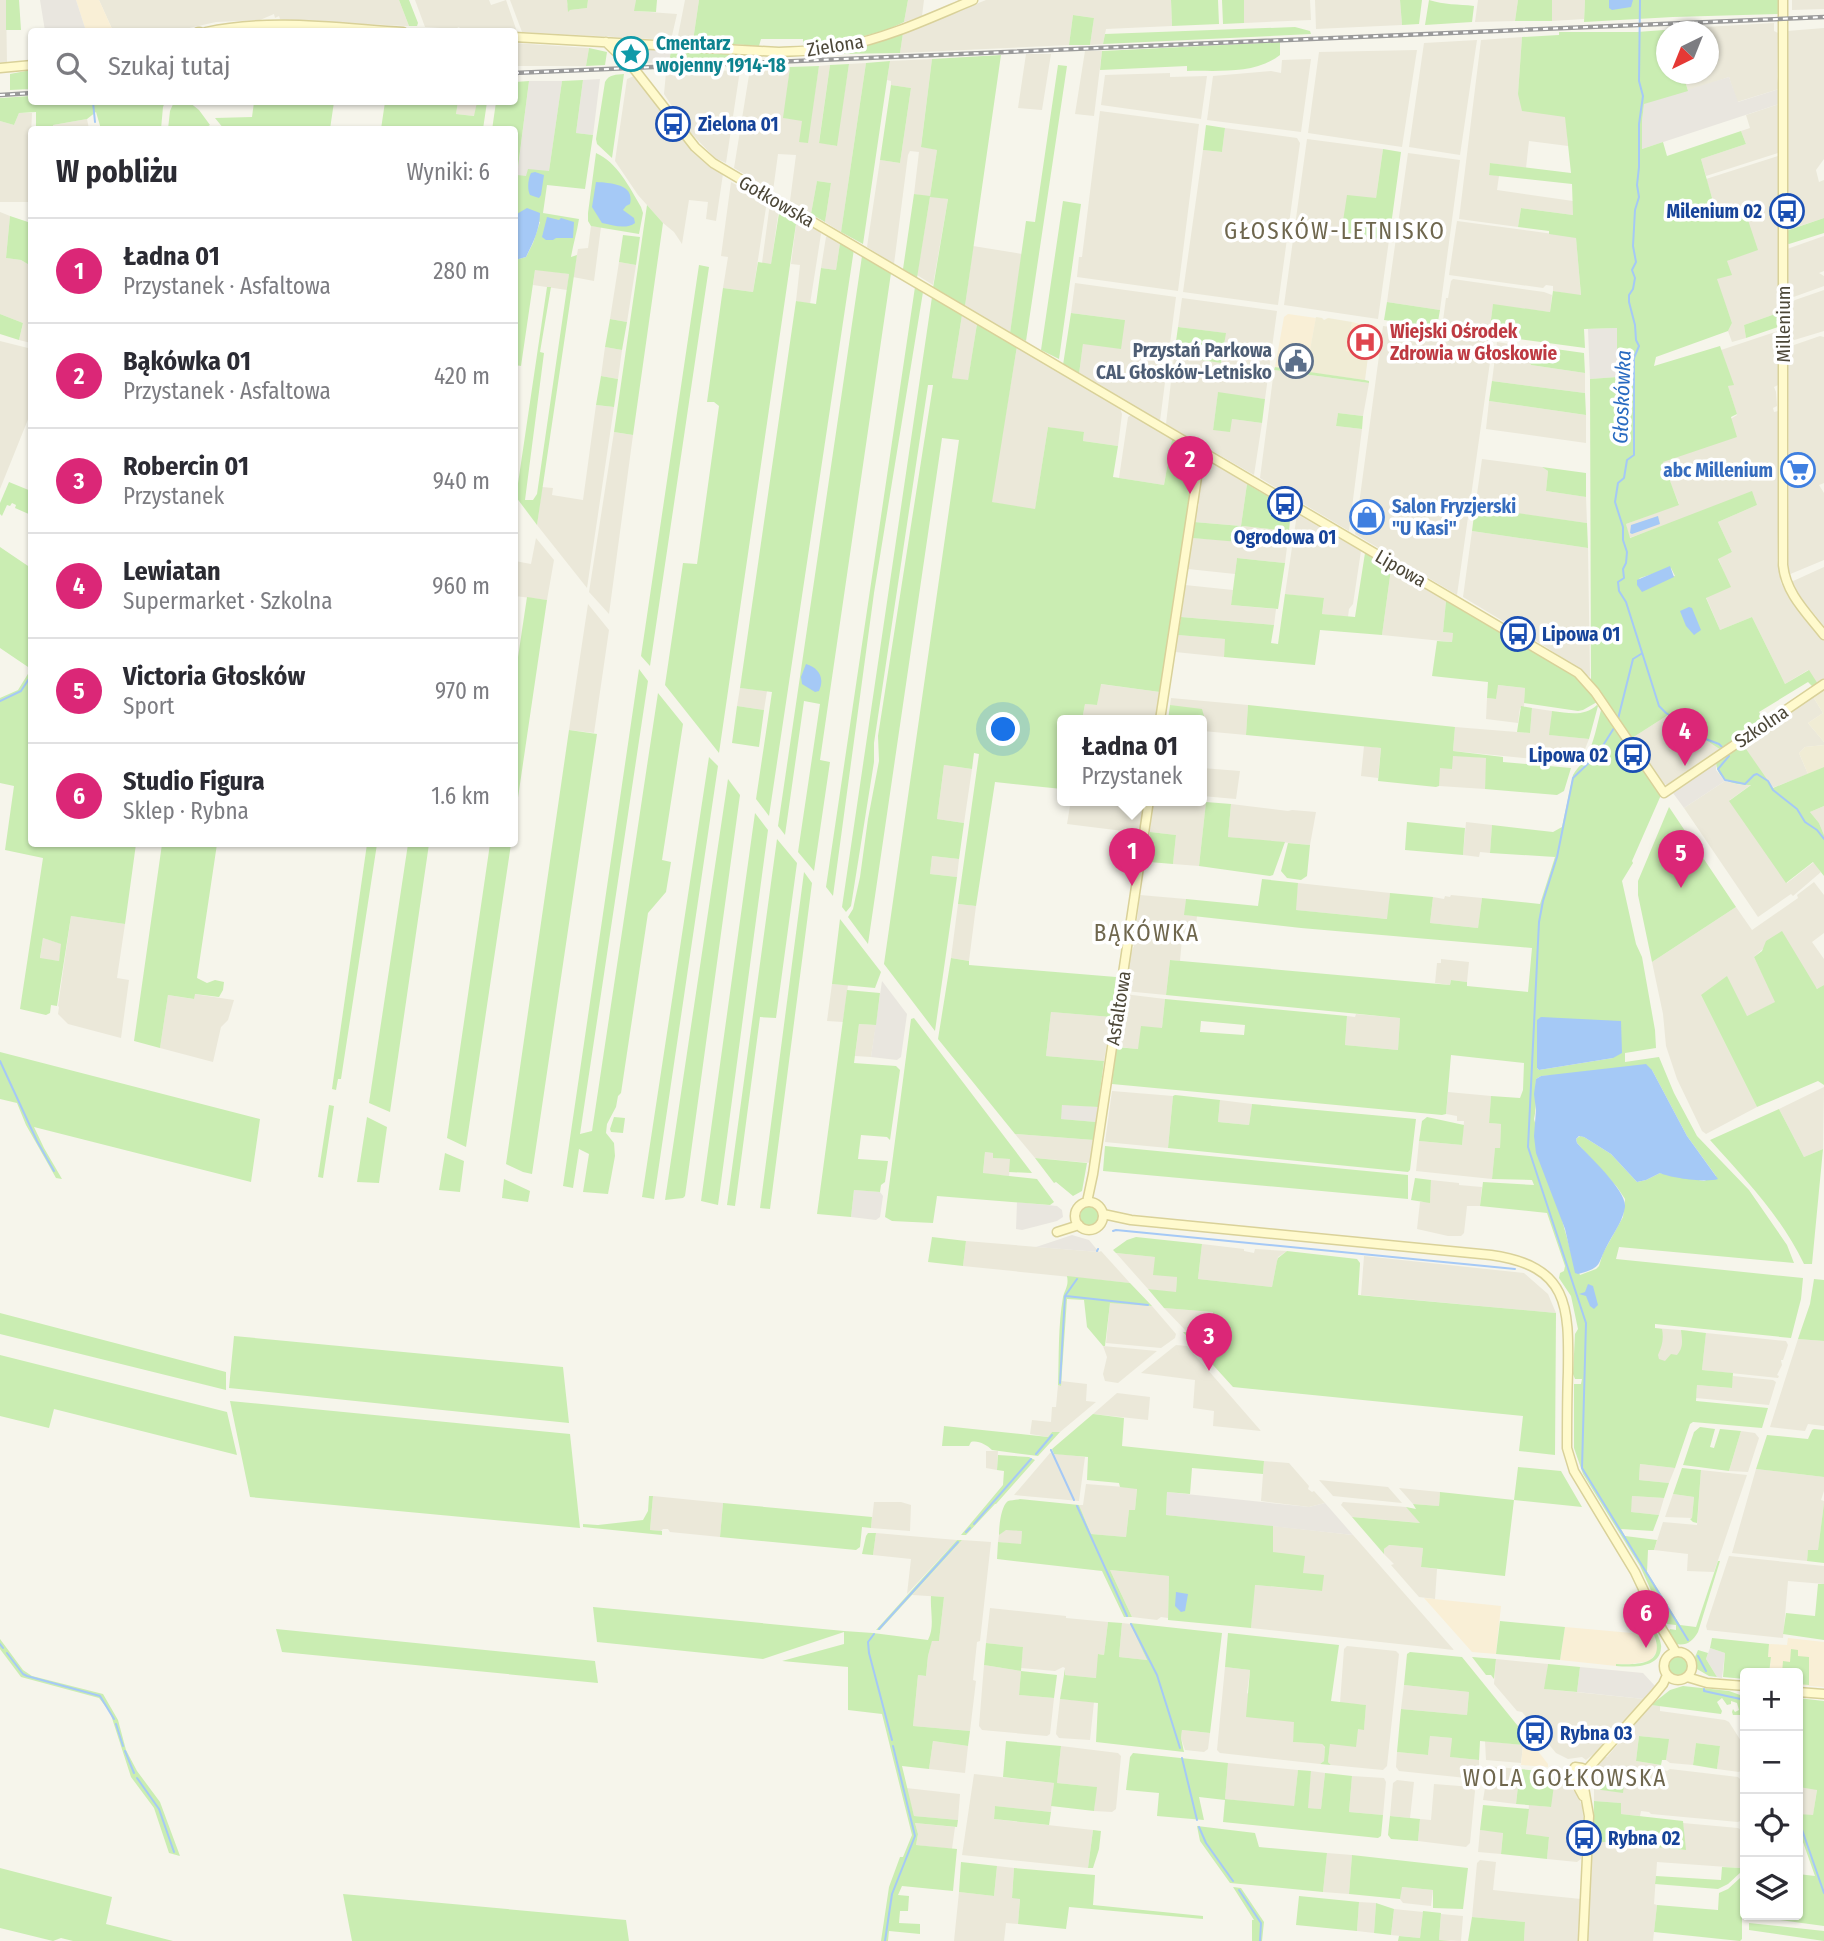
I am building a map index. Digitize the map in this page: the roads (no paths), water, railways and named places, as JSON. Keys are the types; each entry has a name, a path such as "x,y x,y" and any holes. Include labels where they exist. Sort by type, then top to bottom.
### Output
{"street":[{"name":"Zielona","path":"606,42 779,52 822,50 869,40 973,0"},
{"name":"Millenium","path":"1783,0 1783,565 1785,580 1791,593 1824,635"},
{"path":"228,28 275,24 339,28"},
{"path":"518,37 606,42"},
{"name":"Gołkowska","path":"606,42 635,70 695,147 713,163 1060,368"},
{"path":"0,68 28,65"},
{"name":"Lipowa","path":"1060,368 1578,673 1588,682 1664,793"},
{"path":"1161,715 1201,451"},
{"name":"Szkolna","path":"1664,793 1824,684"},
{"name":"Asfaltowa","path":"1091,1203 1093,1174 1148,806"},
{"path":"1091,1203 1101,1207 1103,1218 1098,1227 1086,1229 1077,1222 1077,1209 1081,1204 1091,1203"},
{"path":"1103,1218 1491,1255 1518,1260 1544,1275 1559,1292 1567,1318 1567,1448 1571,1462 1579,1480 1635,1572 1673,1653"},
{"path":"1673,1653 1684,1653 1690,1659 1690,1673 1683,1679 1671,1677 1664,1670 1664,1663 1673,1653"},
{"path":"1690,1673 1711,1682 1740,1685"},
{"path":"1583,1941 1589,1816 1582,1776 1671,1677"},
{"path":"1803,1693 1824,1695"}],"water":[{"path":"1609,0 1633,0 1631,7 1612,10 1609,8"},
{"path":"535,172 544,175 539,198 530,195 528,190 530,175"},
{"path":"596,182 615,184 629,192 630,204 623,210 634,218 635,223 623,227 602,223 592,207"},
{"path":"527,208 540,213 534,241 526,257 518,259 518,213"},
{"path":"547,217 574,222 573,238 546,240 542,237"},
{"path":"1658,516 1660,524 1630,533 1631,525"},
{"path":"1670,566 1674,577 1642,592 1637,580"},
{"path":"1692,608 1701,630 1694,635 1686,626 1680,611"},
{"path":"806,664 820,674 819,691 815,692 802,684 801,677"},
{"path":"1541,1017 1621,1021 1622,1053 1613,1058 1539,1070 1537,1020"},
{"path":"1646,1064 1652,1070 1687,1136 1718,1179 1689,1179 1660,1173 1637,1182 1611,1154 1579,1136 1577,1143 1614,1183 1625,1207 1621,1221 1596,1267 1578,1274 1575,1273 1565,1229 1536,1153 1536,1079 1541,1076"},
{"path":"1588,1284 1593,1286 1598,1305 1594,1309 1586,1296 1579,1294 1585,1292"},
{"path":"1176,1592 1188,1594 1185,1611 1181,1612 1175,1606"}],"waterway":[{"name":"Głoskówka","path":"1640,0 1639,81 1643,96 1639,124 1639,197 1635,210 1633,246 1636,262 1632,270 1635,278 1629,295 1639,346 1634,358 1634,455 1627,460 1624,478 1618,483 1615,502 1627,552 1624,578 1618,582 1659,706 1703,738 1723,748"},
{"path":"93,105 95,122"},
{"path":"1618,719 1633,659 1641,654"},
{"path":"0,701 21,691 28,680"},
{"path":"1614,728 1597,755 1573,778 1557,857 1543,901 1539,922 1528,1147 1586,1323 1582,1468 1688,1640"},
{"name":"Głoskówka","path":"1726,753 1729,756 1718,769 1725,780 1745,784 1757,774 1797,809 1805,822 1824,839"},
{"path":"0,1061 54,1171"},
{"path":"1113,1231 1515,1269"},
{"path":"1060,1383 1065,1296 1077,1279"},
{"path":"1066,1296 1148,1305"},
{"path":"1036,1454 1052,1435"},
{"path":"1051,1450 1074,1500"},
{"path":"974,1524 1031,1459"},
{"path":"1077,1506 1127,1616"},
{"path":"966,1532 970,1528"},
{"path":"879,1629 958,1542"},
{"path":"1131,1624 1157,1675 1180,1748"},
{"path":"874,1634 868,1642 869,1653 892,1740"},
{"path":"0,1644 3,1648"},
{"path":"7,1653 27,1676 100,1696 114,1719"},
{"path":"1698,1656 1706,1671"},
{"path":"1704,1689 1740,1699"},
{"path":"116,1724 123,1746"},
{"path":"885,1941 892,1894 915,1836 893,1746"},
{"path":"125,1751 134,1773"},
{"path":"1182,1758 1197,1820"},
{"path":"137,1778 159,1809 174,1852"},
{"path":"1199,1827 1206,1843 1233,1881"},
{"path":"1803,1832 1824,1893"},
{"path":"1239,1890 1261,1923 1260,1941"}],"railway":[{"path":"518,73 1824,17"},
{"path":"0,95 28,93"}],"place":[{"name":"Cmentarz wojenny 1914-18","path":"631,54"},
{"name":"Zielona 01","path":"673,124"},
{"name":"Milenium 02","path":"1787,211"},
{"name":"Wiejski Ośrodek Zdrowia w Głoskowie","path":"1365,342"},
{"name":"Przystań Parkowa CAL Głosków-Letnisko","path":"1296,361"},
{"name":"abc Millenium","path":"1798,470"},
{"name":"Bąkówka 01","path":"1190,494"},
{"name":"Ogrodowa 01","path":"1285,504"},
{"name":"Salon Fryzjerski \"U Kasi\"","path":"1367,517"},
{"name":"Lipowa 01","path":"1518,634"},
{"name":"Lipowa 02","path":"1633,755"},
{"name":"Lewiatan","path":"1685,766"},
{"name":"Ładna 01","path":"1132,886"},
{"name":"Victoria Głosków","path":"1681,888"},
{"name":"Robercin 01","path":"1209,1371"},
{"name":"Studio Figura","path":"1646,1648"},
{"name":"Rybna 03","path":"1535,1733"},
{"name":"Rybna 02","path":"1584,1838"}],"district":[{"name":"GŁOSKÓW-LETNISKO","path":"1335,231"},
{"name":"BĄKÓWKA","path":"1147,933"},
{"name":"WOLA GOŁKOWSKA","path":"1565,1778"}]}
